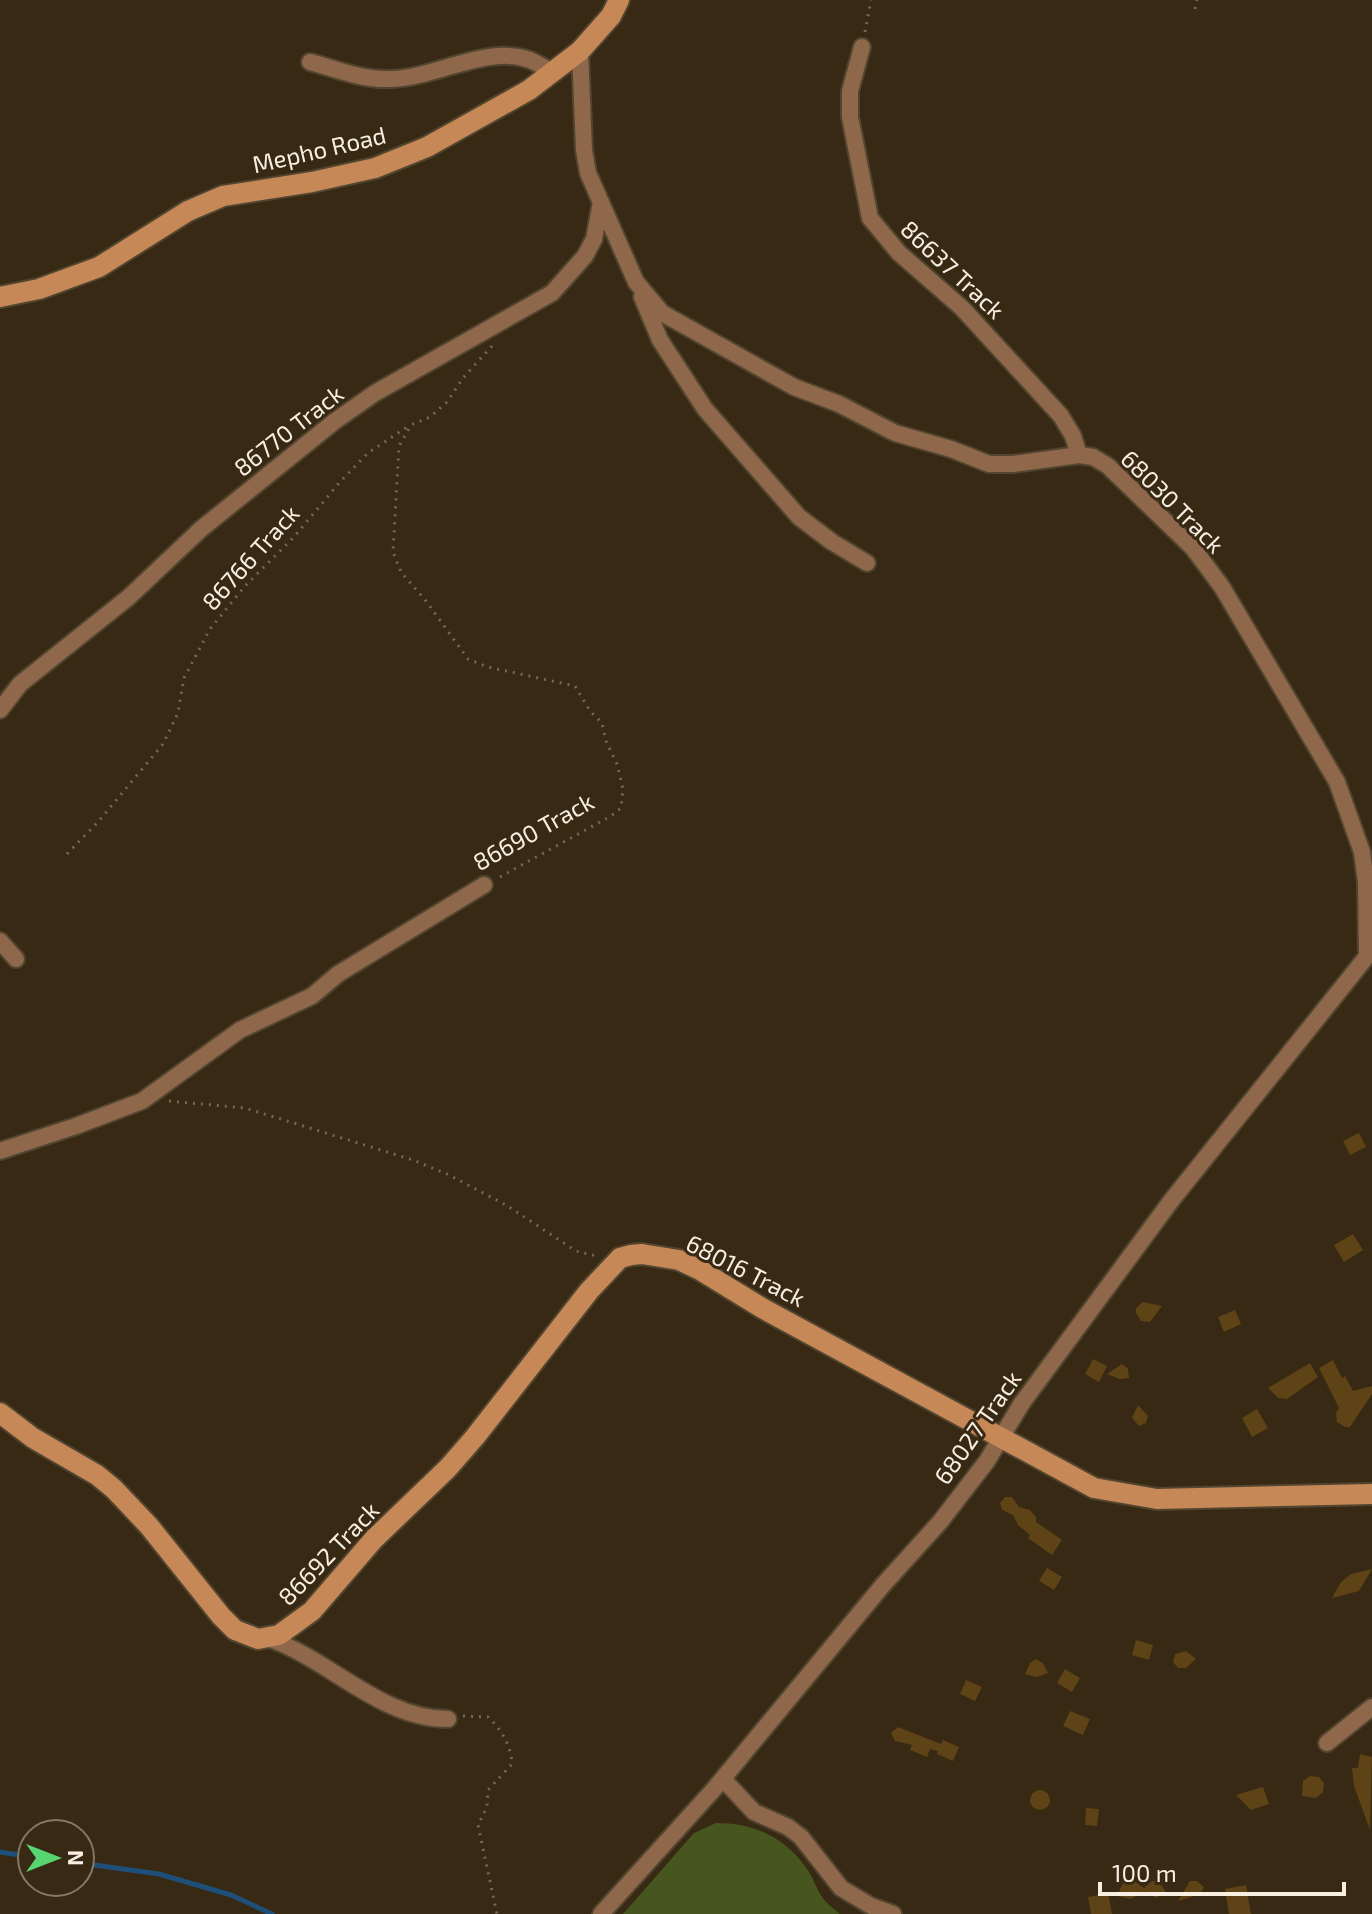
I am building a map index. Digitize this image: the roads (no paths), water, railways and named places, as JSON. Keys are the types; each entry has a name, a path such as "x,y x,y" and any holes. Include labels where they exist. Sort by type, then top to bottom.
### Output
{"street":[{"name":"Mepho Road","path":"0,297 39,289 86,273 188,211 223,196 375,168 427,147 529,90 580,51 611,16 619,0"},
{"name":"86637 Track","path":"862,47 850,91 850,117 870,218 883,238 971,317 1061,416 1073,436 1079,455"},
{"path":"580,51 584,150 588,173 660,340 705,409 799,517 867,563"},
{"path":"310,62 360,77 388,79 417,76 494,56 529,60 552,72"},
{"name":"86770 Track","path":"0,710 20,684 129,597 201,529 335,421 375,393 552,293 585,256 594,239 601,202"},
{"path":"636,282 647,298 676,323 794,387 839,404 895,433 989,464 1079,455"},
{"name":"68030 Track","path":"1079,455 1093,457 1108,466 1193,548 1222,587 1322,755 1337,782 1362,852 1369,953"},
{"name":"86690 Track","path":"0,1151 142,1101 240,1030 312,996 338,974 484,885"},
{"path":"0,941 16,959"},
{"name":"68027 Track","path":"601,1914 723,1779 883,1585 940,1522 987,1461 1022,1403 1171,1201 1369,953"},
{"name":"68016 Track","path":"620,1258 642,1254 679,1260 1094,1488 1157,1499 1372,1494"},
{"name":"86692 Track","path":"0,1413 33,1438 97,1475 114,1489 149,1526 235,1630 258,1639 270,1639 289,1630 312,1611 374,1539 448,1468 504,1403 589,1291 620,1258"},
{"path":"270,1639 400,1709 432,1719 448,1719"},
{"path":"1327,1743 1372,1707"},
{"path":"723,1779 754,1812 788,1827 801,1837 841,1888 871,1906 893,1914"}],"waterway":[{"path":"0,1852 16,1854"},
{"path":"96,1865 159,1874 231,1895 272,1914"}]}
